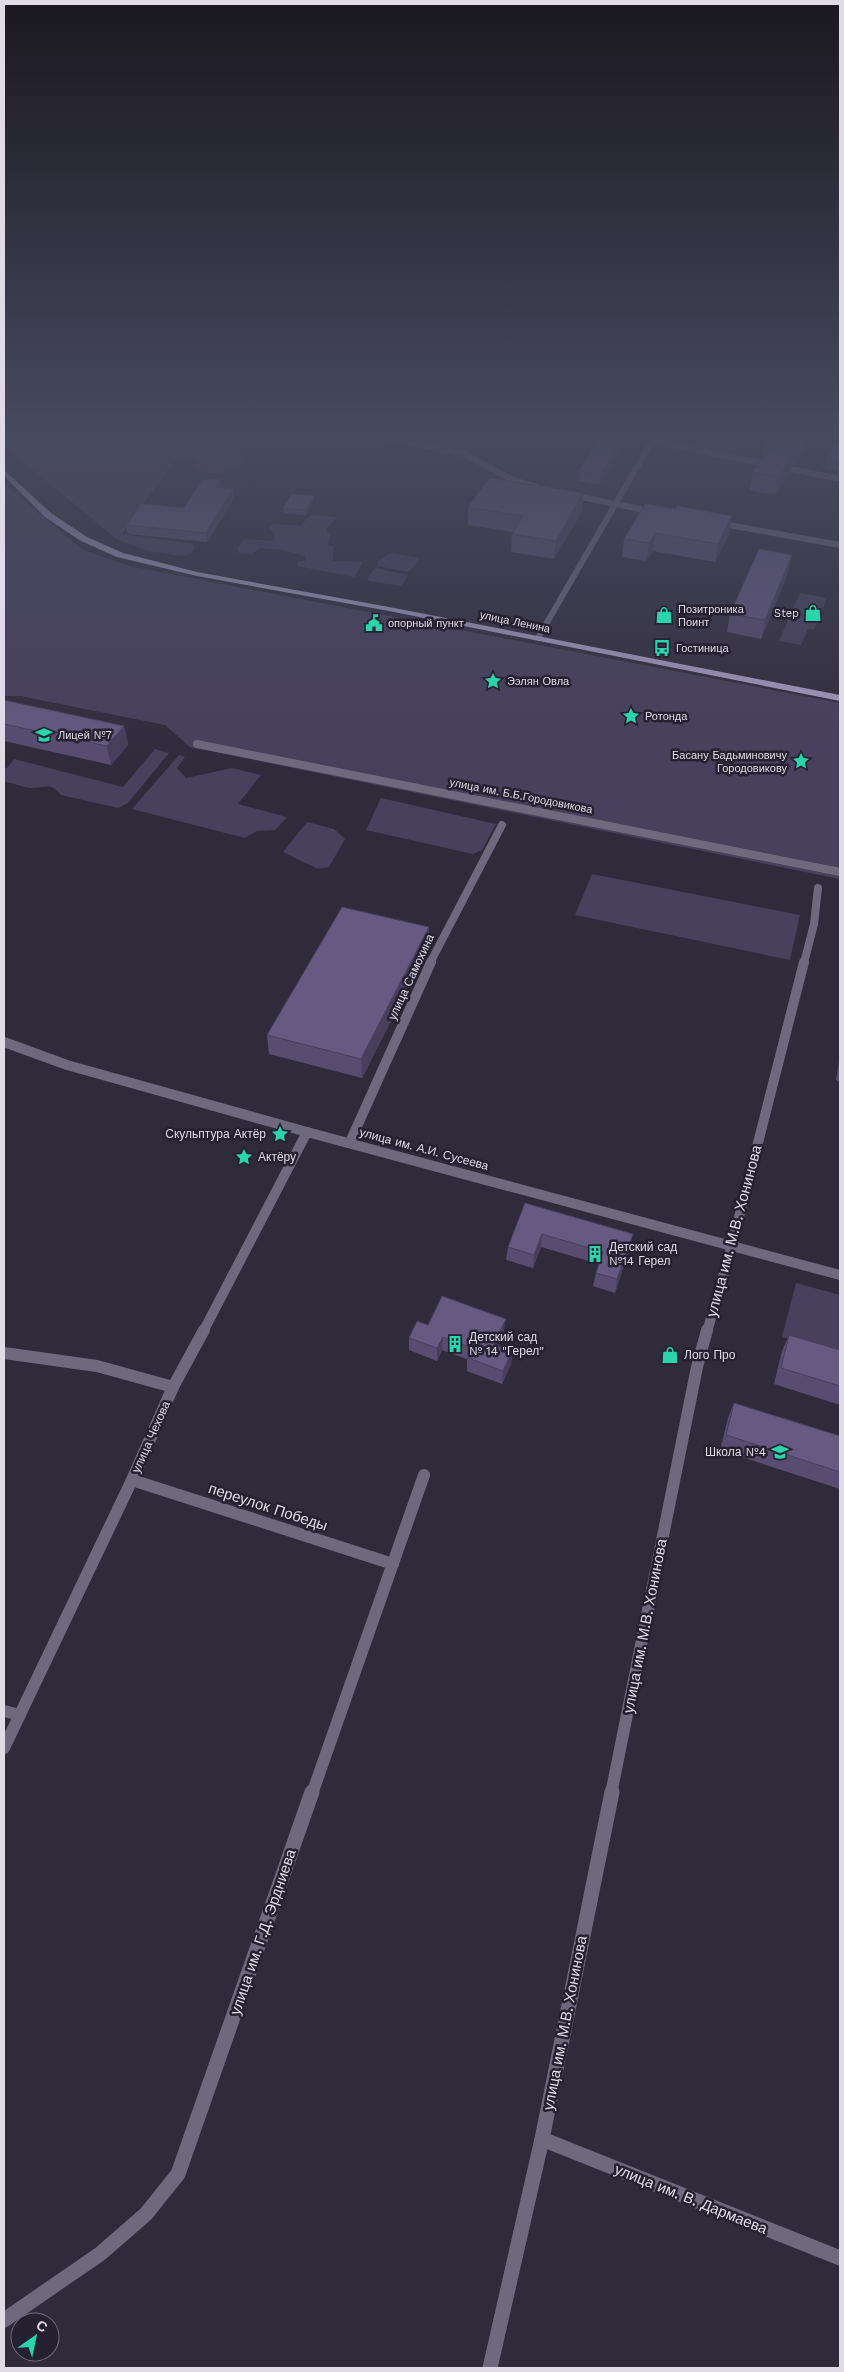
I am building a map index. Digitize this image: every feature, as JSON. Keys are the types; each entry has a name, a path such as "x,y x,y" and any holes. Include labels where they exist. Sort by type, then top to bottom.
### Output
{"main road":[{"name":"улица Ленина","path":"95,545 120,556 198,574 538,638 840,698"}],"street":[{"path":"538,638 593,545"},
{"name":"улица им. Б.Б.Городовикова","path":"197,744 840,872"},
{"name":"улица Самохина","path":"350,1142 440,942 502,825"},
{"name":"улица им. М.В. Хонинова","path":"490,2368 542,2139 697,1367 732,1245 814,924 818,888"},
{"name":"улица им. А.И. Сусеева","path":"4,1042 67,1065 307,1132 840,1275"},
{"name":"улица Чехова","path":"4,1748 132,1480 173,1387 216,1309 307,1132"},
{"path":"4,1353 97,1366 173,1387"},
{"name":"улица им. Г.Д. Эрдниева","path":"4,2320 100,2254 146,2214 178,2174 424,1475"},
{"name":"переулок Победы","path":"132,1480 393,1564"},
{"path":"4,1711 20,1715"},
{"name":"улица им. В. Дармаева","path":"542,2139 840,2258"}],"shaded area":[{"path":"4,545 77,545 83,550 129,566 840,703 840,879 190,747 165,725 20,696 4,696"},
{"path":"131,545 193,545 194,548 191,554 181,556 149,551"},
{"path":"240,545 328,545 334,547 333,561 363,562 354,577 297,566 298,562 305,561 306,557 284,550 259,548 251,555 240,554 237,549"},
{"path":"391,553 420,558 409,572 378,566 377,562"},
{"path":"375,568 408,575 401,586 369,581 367,579"},
{"path":"800,593 827,598 814,630 808,629 801,645 779,641"},
{"path":"155,749 169,753 128,803 118,808 61,795 51,787 29,788 4,781 4,768 7,768 14,759 123,787"},
{"path":"179,755 185,757 177,768 186,778 232,768 261,775 238,804 287,817 275,830 257,831 245,838 132,809"},
{"path":"381,798 496,824 482,850 473,854 366,830"},
{"path":"307,822 334,829 345,839 329,867 318,869 283,852"},
{"path":"592,874 800,915 790,960 575,915"},
{"path":"796,1283 840,1295 840,1355 782,1337"}],"building":[{"path":"759,549 792,555 765,620 730,614"},
{"path":"4,700 124,726 107,746 4,724"},
{"path":"342,907 429,927 361,1059 267,1035"},
{"path":"525,1203 633,1234 617,1279 596,1273 603,1252 542,1234 534,1255 508,1247"},
{"name":"Детский сад № 14 \"Герел\"","path":"442,1296 506,1319 494,1344 512,1351 503,1371 468,1358 472,1348 443,1337 437,1348 409,1338 417,1321 428,1325"},
{"path":"789,1335 840,1350 840,1386 781,1368"},
{"path":"734,1403 840,1436 840,1472 726,1435"}],"place":[{"name":"Step","path":"813,613"},
{"name":"Позитроника Поинт","path":"664,615"},
{"name":"опорный пункт","path":"374,623"},
{"name":"Гостиница","path":"662,648"},
{"name":"Ээлян Овла","path":"493,681"},
{"name":"Ротонда","path":"631,716"},
{"name":"Лицей №7","path":"44,735"},
{"name":"Басану Бадьминовичу Городовикову","path":"801,761"},
{"name":"Скульптура Актёр","path":"280,1134"},
{"name":"Актёру","path":"244,1157"},
{"name":"Детский сад №14 Герел","path":"595,1254"},
{"name":"Детский сад № 14 \"Герел\"","path":"455,1344"},
{"name":"Лого Про","path":"670,1355"},
{"name":"Школа №4","path":"780,1452"}]}
